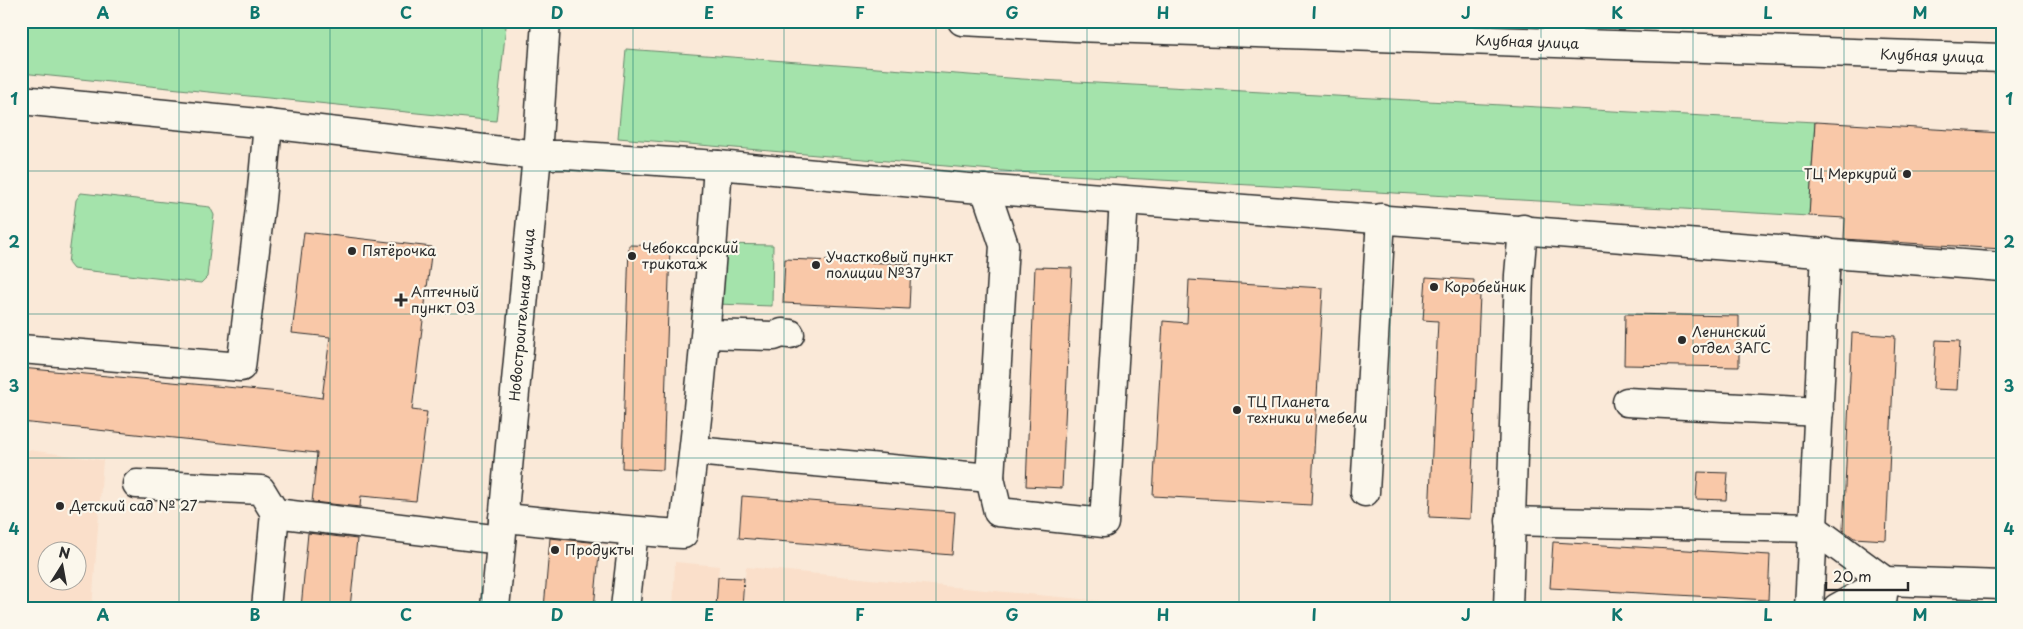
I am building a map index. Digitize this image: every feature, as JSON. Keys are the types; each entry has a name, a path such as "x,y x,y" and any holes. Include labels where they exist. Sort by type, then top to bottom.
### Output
{"main road":[{"name":"Новостроительная улица","path":"495,608 537,155 546,21"},
{"name":"Клубная улица","path":"962,21 2002,58"},
{"path":"22,104 268,124 537,155 566,154 1124,200 1381,218 2002,267"},
{"path":"21,349 241,366 268,124"},
{"path":"275,512 502,529 608,527 634,531 683,534 695,451 707,334 718,166"},
{"path":"985,189 1004,245 990,478 998,512 1104,522 1124,200"},
{"path":"1365,492 1381,218"},
{"path":"1508,608 1523,229"},
{"path":"1810,608 1826,252"},
{"path":"707,334 774,336 782,333 790,334"},
{"path":"1628,402 1819,412"},
{"path":"695,451 990,478"},
{"path":"137,484 261,490 275,512 266,608"},
{"path":"1510,521 1813,528 1885,581"},
{"path":"625,608 634,531"},
{"path":"1881,608 1885,581"},
{"path":"1837,608 1885,581 2002,585"}],"shaded area":[{"name":"Детский сад № 27","path":"21,449 103,460 92,608 21,608"},
{"path":"675,562 719,566 716,608 673,608"},
{"path":"746,567 1174,608 742,608"}],"green space":[{"path":"21,21 458,21 506,26 496,121 21,73"},
{"path":"626,49 1022,79 1815,122 1809,216 1016,172 618,138"},
{"path":"81,193 210,207 214,215 207,277 201,283 73,269 68,263 76,200"},
{"path":"719,244 773,245 772,306 717,304"}],"building":[{"name":"ТЦ Меркурий","path":"1815,122 2002,133 2002,249 1844,239 1845,218 1809,216"},
{"path":"304,232 432,247 412,410 427,412 416,501 361,496 360,507 312,502 317,453 21,422 21,368 280,392 322,398 330,337 292,333"},
{"path":"629,245 670,246 663,470 622,468"},
{"path":"785,259 911,264 909,309 783,303"},
{"path":"1035,267 1072,268 1062,488 1026,486"},
{"path":"1426,277 1474,280 1473,295 1480,295 1470,519 1429,517 1438,321 1423,320"},
{"name":"ТЦ Планета техники и мебели","path":"1189,280 1323,288 1311,505 1153,496 1163,321 1187,323"},
{"name":"Ленинский отдел ЗАГС","path":"1625,314 1739,316 1739,367 1624,365"},
{"path":"1852,333 1895,336 1886,540 1854,538 1843,530"},
{"path":"1936,340 1960,341 1957,390 1933,389"},
{"path":"1698,472 1728,473 1726,500 1696,499"},
{"path":"742,496 955,512 952,555 739,538"},
{"path":"308,533 357,539 350,608 301,608"},
{"path":"550,538 600,543 594,608 544,608"},
{"path":"1553,542 1770,555 1768,600 1550,588"},
{"path":"718,577 744,578 742,608 716,608"}],"place":[{"name":"ТЦ Меркурий","path":"1907,174"},
{"name":"Пятёрочка","path":"352,251"},
{"name":"Чебоксарский трикотаж","path":"632,256"},
{"name":"Участковый пункт полиции №37","path":"816,265"},
{"name":"Коробейник","path":"1434,287"},
{"name":"Аптечный пункт 03","path":"401,300"},
{"name":"Ленинский отдел ЗАГС","path":"1682,340"},
{"name":"ТЦ Планета техники и мебели","path":"1237,410"},
{"name":"Детский сад № 27","path":"60,506"},
{"name":"Продукты","path":"555,550"}]}
